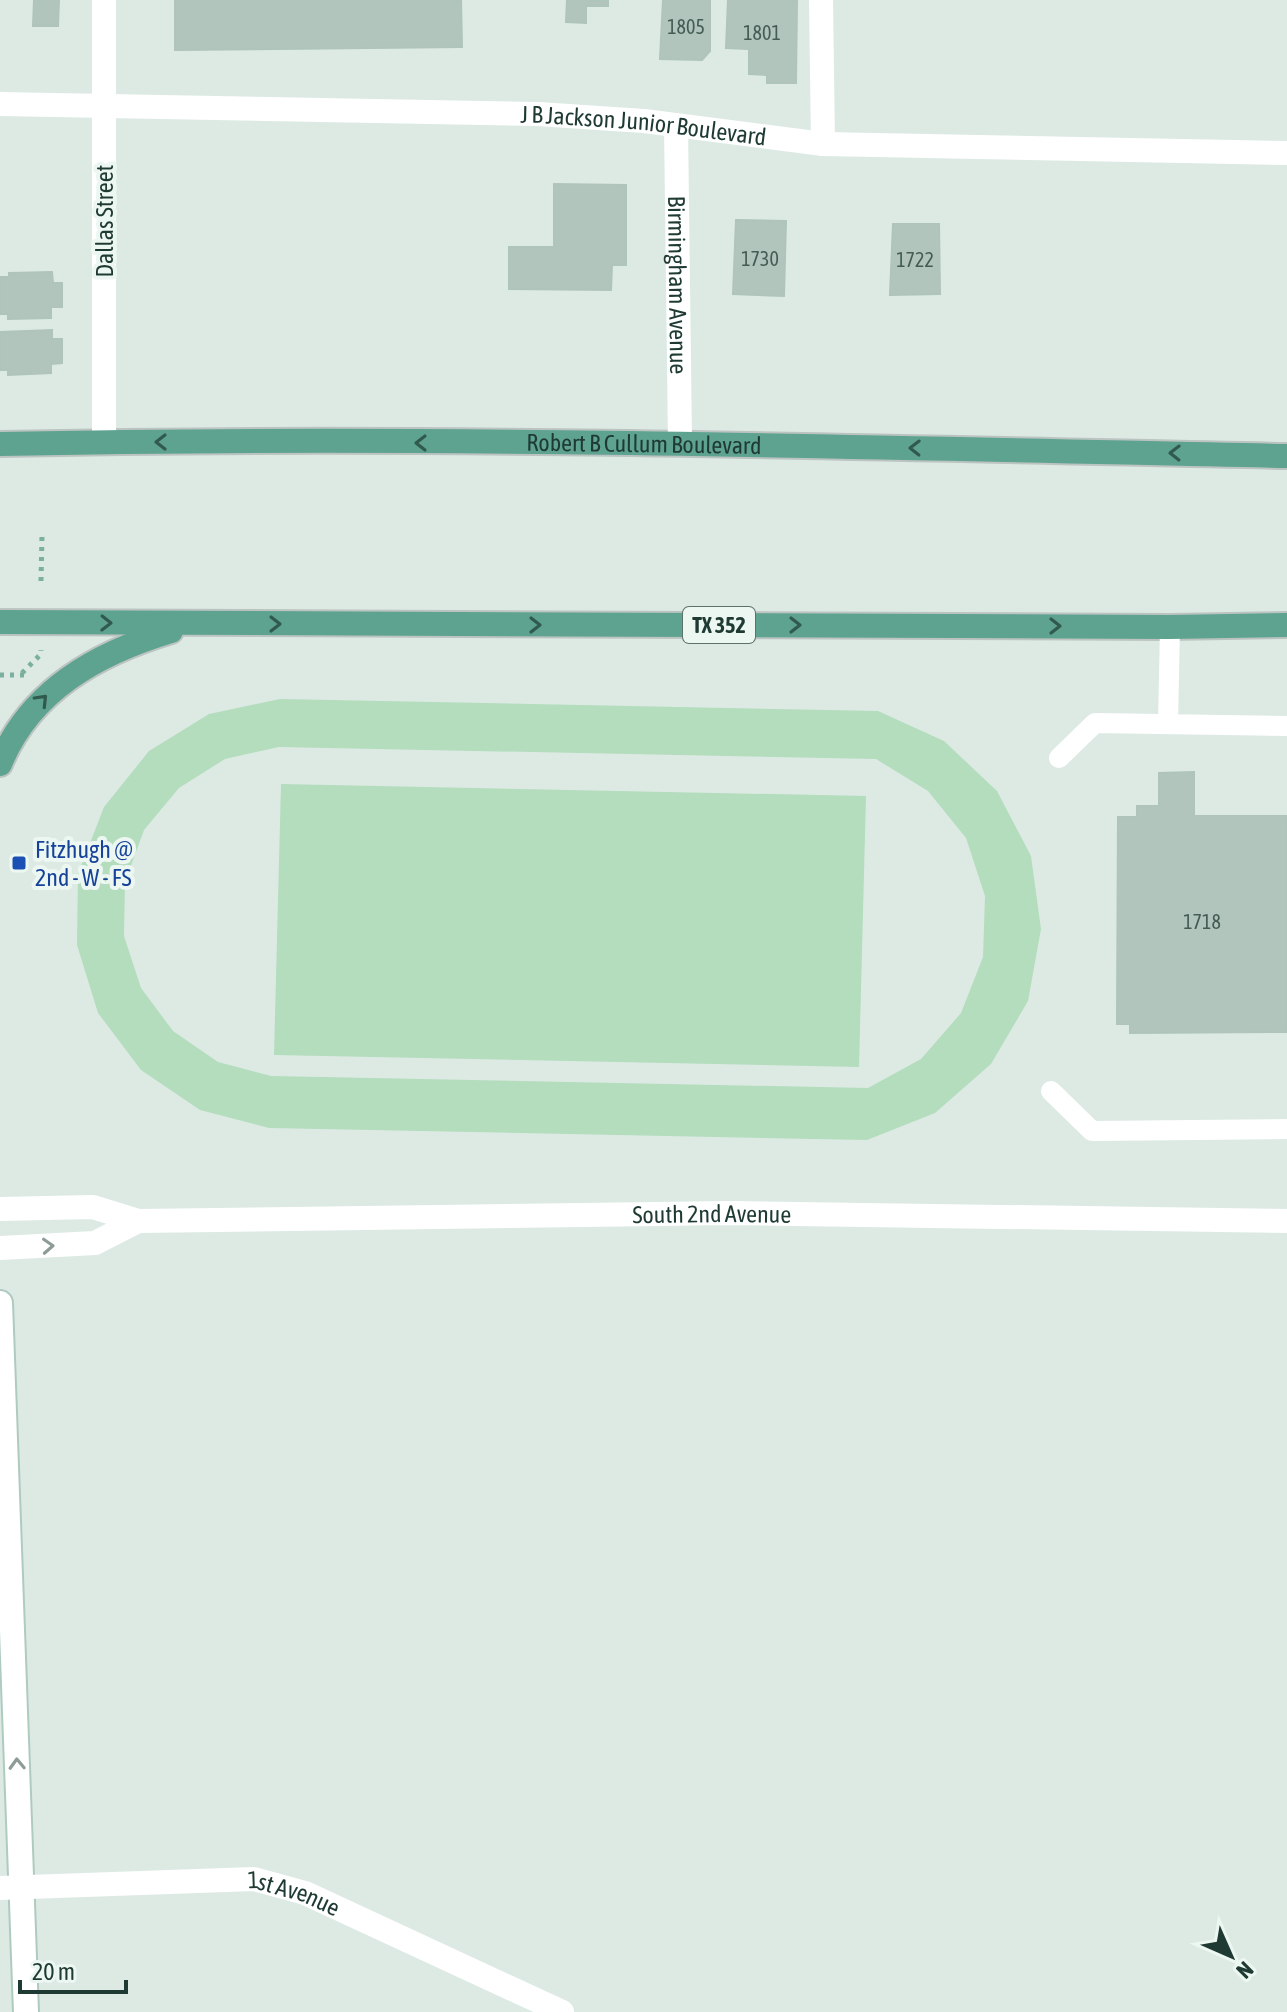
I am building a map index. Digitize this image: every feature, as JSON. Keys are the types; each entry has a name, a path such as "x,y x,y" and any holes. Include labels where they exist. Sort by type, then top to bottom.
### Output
{"main road":[{"name":"Robert B Cullum Boulevard","path":"0,444 680,443 1287,456"},
{"name":"TX 352","path":"0,622 1287,625"},
{"path":"0,764 22,723 45,695 61,683 143,639 197,624"}],"street":[{"name":"Dallas Street","path":"104,0 104,442"},
{"path":"821,0 823,144"},
{"name":"J B Jackson Junior Boulevard","path":"0,104 538,114 644,121 823,144 1287,153"},
{"name":"Birmingham Avenue","path":"676,125 680,443"},
{"name":"South 2nd Avenue","path":"0,1209 93,1207 138,1221 730,1213 1287,1221"},
{"name":"South 2nd Avenue","path":"0,1248 95,1243 138,1221"},
{"path":"0,1303 11,1887 26,2012"},
{"name":"1st Avenue","path":"11,1887 254,1879 305,1893 562,2012"}],"lane":[{"path":"1168,724 1170,627"},
{"path":"1059,758 1095,723 1287,726"},
{"path":"1051,1091 1092,1131 1287,1129"}],"path":[{"path":"41,581 42,535"},
{"path":"0,675 25,676 41,654 41,649"}],"green space":[{"path":"280,699 878,711 944,741 997,791 1031,856 1041,929 1028,1001 991,1064 935,1113 867,1140 269,1128 200,1110 141,1070 98,1013 77,945 78,874 104,807 149,751 209,714","holes":["279,747 876,759 928,791 966,838 985,896 983,957 961,1013 921,1059 868,1088 271,1076 218,1062 173,1031 141,988 124,936 125,882 144,830 179,788 225,759"]},
{"path":"281,784 866,796 859,1067 274,1055"}],"building":[{"path":"34,0 59,0 58,26 33,26"},
{"path":"175,0 461,0 462,47 175,50"},
{"path":"567,0 608,0 608,6 586,6 586,23 566,22"},
{"path":"663,0 710,0 710,51 702,60 660,59"},
{"path":"728,0 797,0 796,83 767,83 767,75 749,74 749,49 726,48"},
{"path":"554,184 626,185 626,265 612,265 611,290 509,289 509,247 554,247"},
{"path":"736,220 786,221 784,296 733,294"},
{"path":"893,224 939,224 940,294 890,295"},
{"path":"52,272 53,283 62,283 62,307 51,307 51,318 8,319 8,314 0,314 0,277 9,277 9,273"},
{"path":"52,330 52,339 62,339 62,363 51,364 51,373 8,375 8,370 0,370 0,332"},
{"path":"1194,772 1194,816 1287,816 1287,1032 1130,1033 1130,1024 1117,1024 1118,817 1137,817 1137,806 1159,806 1159,773"}],"place":[{"name":"Fitzhugh @ 2nd - W - FS","path":"19,863"}]}
